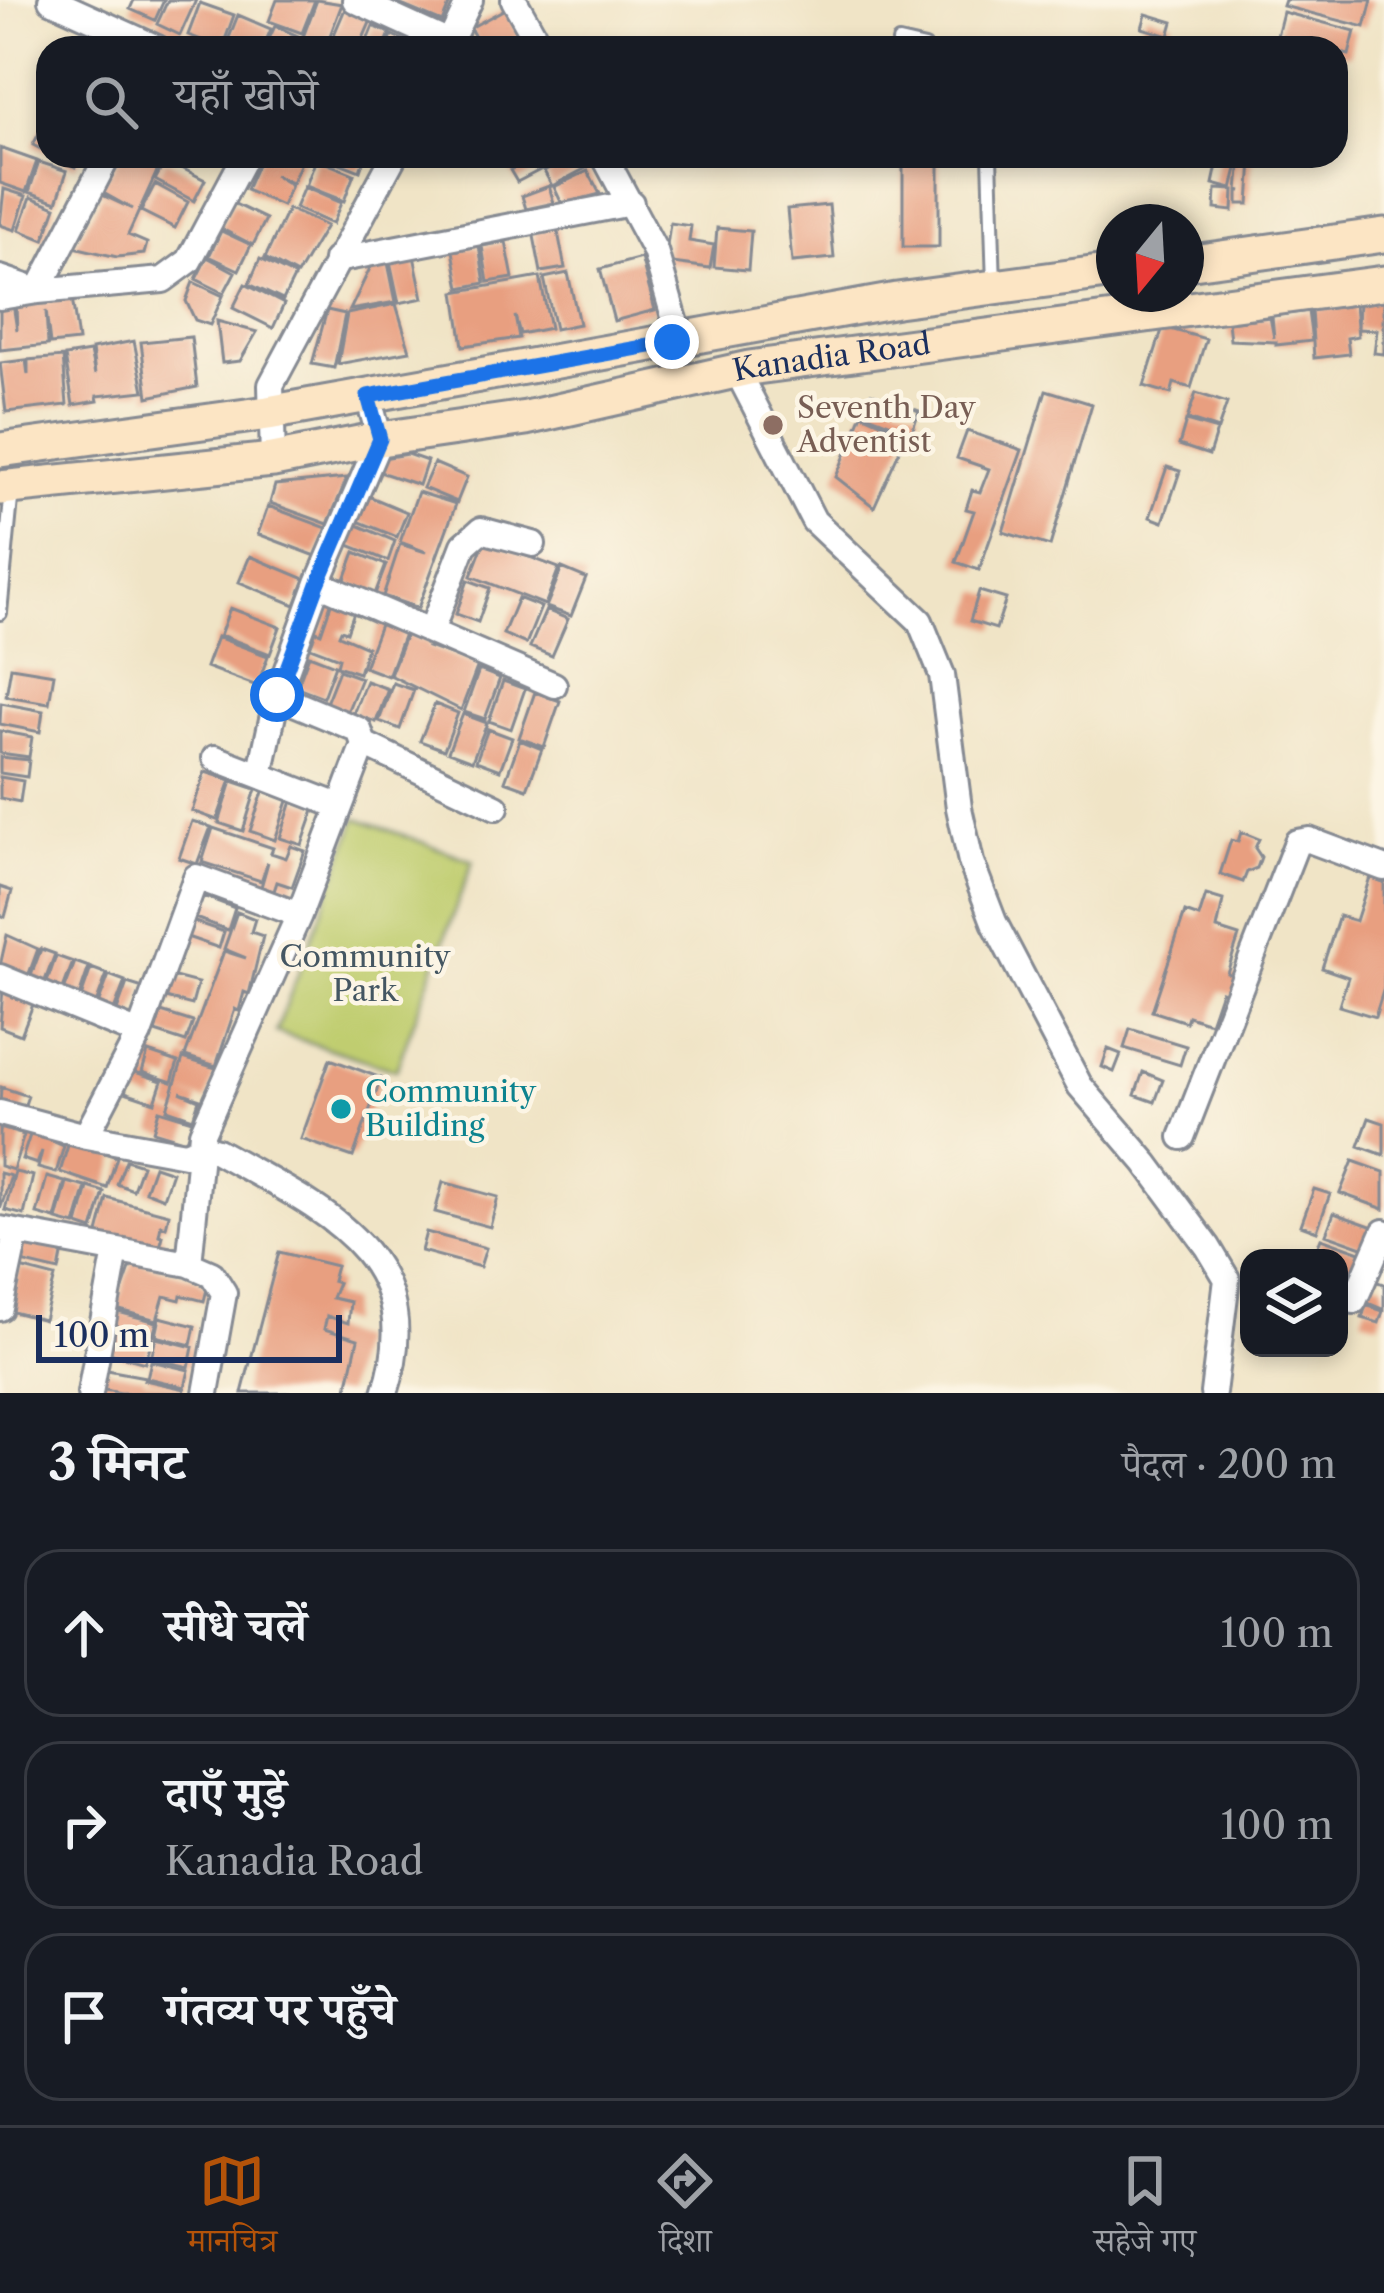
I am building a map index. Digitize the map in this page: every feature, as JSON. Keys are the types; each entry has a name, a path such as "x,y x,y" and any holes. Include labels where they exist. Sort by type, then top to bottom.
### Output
{"main road":[{"path":"1204,261 1384,236"},
{"path":"1226,258 1232,301"},
{"name":"Kanadia Road","path":"0,450 268,413 897,300 1096,273"},
{"name":"Kanadia Road","path":"6,488 273,460 526,418 736,371 1384,283"},
{"path":"107,435 111,479"}],"street":[{"path":"51,0 130,36"},
{"path":"355,0 429,36"},
{"path":"452,36 470,0"},
{"path":"514,0 535,36"},
{"path":"38,291 102,168"},
{"path":"0,297 163,280 189,261 239,168"},
{"path":"273,460 268,413 271,385 387,168"},
{"path":"611,168 655,251 681,340"},
{"path":"336,260 632,203"},
{"path":"0,278 38,291"},
{"path":"736,371 814,521 920,621 942,675 959,808 971,862 994,922 1080,1086 1146,1163 1227,1280 1213,1393"},
{"path":"260,775 277,695 380,439 368,396"},
{"path":"431,631 464,545 472,536 481,530 533,544"},
{"path":"318,584 554,685"},
{"path":"189,1264 202,1133 299,915 364,744 359,730 277,695"},
{"path":"364,744 496,807"},
{"path":"215,758 339,806"},
{"path":"1182,1137 1297,842 1309,839 1384,868"},
{"path":"86,1136 140,1034 196,877 299,915"},
{"path":"0,977 140,1034"},
{"path":"0,1113 86,1136 185,1154 203,1147 217,1150 344,1227 371,1253 388,1289 396,1331 385,1393"},
{"path":"0,1308 8,1231 189,1264 212,1274 224,1293 206,1393"},
{"path":"1354,1301 1384,1232"},
{"path":"90,1393 116,1251"}],"lane":[{"path":"991,168 994,287"},
{"path":"0,613 6,488"}],"green space":[{"name":"Community Park","path":"357,818 473,861 396,1070 276,1032"}],"building":[{"path":"134,0 164,0 155,20 130,9"},
{"path":"168,0 196,0 180,35 157,24"},
{"path":"277,0 315,0 302,33 269,21"},
{"path":"317,0 342,4 330,36 303,36"},
{"path":"389,0 451,0 442,22"},
{"path":"1285,0 1372,0 1365,27 1283,6"},
{"path":"200,3 234,15 226,36 188,35"},
{"path":"345,9 371,20 364,36 333,36"},
{"path":"505,9 520,36 474,36 470,28"},
{"path":"1283,12 1355,31 1349,55 1348,36 1277,36"},
{"path":"1146,14 1173,22 1169,36 1142,28"},
{"path":"238,15 271,29 268,36 230,36"},
{"path":"275,26 298,36 270,36"},
{"path":"373,26 390,33 389,36 369,36"},
{"path":"94,27 111,36 89,36"},
{"path":"0,148 36,161 26,192 0,183"},
{"path":"37,168 67,171 57,202 29,192"},
{"path":"112,168 159,168 128,235 147,243 144,254 117,257 74,247 102,195 132,209 98,190"},
{"path":"162,168 182,168 205,180 194,201 155,180"},
{"path":"256,168 299,168 292,183 274,175 291,185 282,206 246,190"},
{"path":"313,168 339,168 354,174 344,201 306,186"},
{"path":"514,168 544,168 517,182 510,170"},
{"path":"549,168 586,168 552,186 544,171"},
{"path":"903,168 939,168 939,247 903,247"},
{"path":"1216,168 1237,168 1232,189 1213,184"},
{"path":"1240,168 1251,168 1249,204 1238,204 1238,191 1242,191 1238,190"},
{"path":"588,171 600,194 562,204 554,187"},
{"path":"155,184 188,202 175,228 141,211"},
{"path":"549,186 554,203 526,209 522,196"},
{"path":"304,187 341,203 332,224 295,208"},
{"path":"4,189 26,196 15,230 0,225"},
{"path":"1216,189 1234,190 1233,211 1215,209"},
{"path":"31,197 56,207 44,240 19,230"},
{"path":"233,203 266,219 253,245 220,228"},
{"path":"829,205 834,258 792,262 787,209"},
{"path":"288,209 326,226 297,275 265,258"},
{"path":"670,223 691,226 689,241 714,245 710,268 665,262"},
{"path":"557,227 565,268 541,272 533,231"},
{"path":"717,228 751,231 748,270 714,267"},
{"path":"221,231 251,245 239,270 209,256"},
{"path":"506,242 513,278 488,282 482,246"},
{"path":"479,246 485,283 460,288 453,251"},
{"path":"414,256 423,298 399,303 390,261"},
{"path":"207,257 235,272 224,293 196,279"},
{"path":"641,258 655,310 614,321 600,269"},
{"path":"260,259 295,276 283,300 249,284"},
{"path":"388,263 396,302 350,310 372,264"},
{"path":"568,273 579,324 555,329 544,278"},
{"path":"540,277 550,328 520,334 515,316 519,338 463,346 455,292"},
{"path":"193,282 223,296 210,325 195,320 186,301"},
{"path":"245,284 284,304 273,328 233,308"},
{"path":"72,297 78,341 50,344 46,311 48,345 0,350 0,305 13,304 17,330 16,306"},
{"path":"1384,299 1384,354 1374,353 1377,330 1358,329 1359,300"},
{"path":"396,304 410,351 338,364 347,314"},
{"path":"1355,305 1358,336 1347,338 1349,354 1314,358 1311,310"},
{"path":"327,310 345,314 334,368 312,364"},
{"path":"1308,311 1312,341 1276,345 1230,340 1228,322 1270,317 1274,338 1272,316"},
{"path":"217,321 257,332 240,361 222,363"},
{"path":"1163,327 1206,339 1191,388 1174,383 1171,394 1144,386"},
{"path":"191,337 197,387 148,397 141,342"},
{"path":"134,341 144,391 97,396 98,401 73,405 65,356 90,352 95,375 92,349"},
{"path":"63,357 67,405 6,412 0,363 26,360 28,375 28,360"},
{"path":"1046,390 1092,404 1050,546 1003,532"},
{"path":"871,393 919,411 912,432 863,413"},
{"path":"1196,393 1227,403 1218,429 1187,419"},
{"path":"862,414 907,434 874,507 836,477"},
{"path":"1186,421 1217,430 1209,455 1179,445"},
{"path":"967,431 1022,450 979,570 956,562 974,511 966,509 972,490 980,492 989,469 957,458"},
{"path":"407,454 427,461 419,485 377,471 383,458"},
{"path":"434,463 467,477 457,502 423,488"},
{"path":"1167,467 1180,471 1163,522 1150,517"},
{"path":"347,478 328,524 270,503 275,485"},
{"path":"418,492 456,504 418,608 383,596 400,544 426,552 400,542"},
{"path":"366,495 407,512 397,537 355,520"},
{"path":"268,506 327,528 316,556 258,534"},
{"path":"355,524 395,541 388,561 346,544"},
{"path":"485,540 559,568 545,605 471,576"},
{"path":"355,552 386,565 375,594 344,582"},
{"path":"250,556 305,579 295,605 239,582"},
{"path":"562,568 586,578 571,616 546,607"},
{"path":"468,580 490,588 478,622 456,614"},
{"path":"979,591 1006,599 996,629 970,621"},
{"path":"518,598 541,607 526,644 503,634"},
{"path":"332,601 355,609 347,632 341,630 339,635 367,647 359,673 337,666 339,658 310,647 316,631 321,633"},
{"path":"230,608 280,627 270,654 220,635"},
{"path":"546,610 568,619 552,656 530,647"},
{"path":"381,622 405,631 388,676 364,667"},
{"path":"406,634 478,665 461,710 390,675"},
{"path":"217,637 268,656 257,686 206,667"},
{"path":"309,655 335,665 323,697 297,687"},
{"path":"11,667 54,674 49,703 6,696"},
{"path":"339,670 361,678 347,712 326,703"},
{"path":"479,670 500,678 485,719 464,712"},
{"path":"366,681 388,689 376,722 353,714"},
{"path":"503,681 525,689 511,729 489,721"},
{"path":"393,683 414,690 400,729 379,721"},
{"path":"535,692 560,701 544,747 519,738"},
{"path":"1,703 43,711 40,732 0,724"},
{"path":"435,704 458,713 444,750 420,741"},
{"path":"463,714 487,723 472,761 448,752"},
{"path":"488,729 512,738 500,770 476,761"},
{"path":"0,731 32,737 29,757 0,753"},
{"path":"520,740 542,749 527,789 505,781"},
{"path":"0,757 29,760 27,777 0,773"},
{"path":"205,772 231,780 217,820 192,811"},
{"path":"0,777 23,781 20,802 0,798"},
{"path":"232,781 256,789 243,831 219,823"},
{"path":"264,789 289,798 275,840 250,831"},
{"path":"293,798 316,805 302,845 280,838"},
{"path":"192,821 211,827 197,864 179,858"},
{"path":"213,828 273,848 271,853 286,858 291,846 305,851 292,887 277,882 274,891 261,887 268,862 261,881 202,862"},
{"path":"1241,832 1259,839 1255,848 1261,857 1243,882 1220,874 1231,840 1238,842"},
{"path":"1370,877 1384,882 1384,988 1375,1017 1339,1006 1348,977 1322,968 1339,916 1356,921"},
{"path":"0,887 12,891 5,917 0,915"},
{"path":"1206,895 1223,900 1217,929 1239,936 1227,973 1242,978 1236,996 1221,991 1210,1023 1188,1016 1186,1022 1152,1011 1185,912 1199,917"},
{"path":"203,896 235,908 228,930 195,918"},
{"path":"237,912 255,919 251,932 263,936 249,994 244,992 239,1011 235,1009 216,1066 185,1056 224,951 246,958 224,949"},
{"path":"192,921 224,932 219,948 187,937"},
{"path":"7,935 38,949 27,979 0,966"},
{"path":"41,949 55,954 43,986 29,981"},
{"path":"56,956 73,962 61,994 45,988"},
{"path":"75,962 89,967 77,1002 62,996"},
{"path":"91,968 107,974 94,1009 79,1003"},
{"path":"109,975 125,981 112,1016 96,1010"},
{"path":"167,975 198,983 192,1005 162,997"},
{"path":"127,983 143,988 131,1022 115,1016"},
{"path":"3,989 34,1002 21,1035 0,1027"},
{"path":"161,1012 193,1022 186,1042 155,1032"},
{"path":"1130,1029 1186,1046 1180,1065 1124,1048"},
{"path":"1108,1049 1121,1054 1114,1072 1102,1067"},
{"path":"148,1052 178,1062 172,1082 142,1072"},
{"path":"183,1058 216,1068 206,1101 180,1092 199,1100 193,1118 167,1109"},
{"name":"Community Building","path":"330,1059 381,1078 353,1157 301,1139"},
{"path":"132,1071 162,1081 155,1102 125,1092"},
{"path":"1143,1072 1163,1080 1155,1102 1135,1095"},
{"path":"1,1087 28,1096 22,1113 0,1106"},
{"path":"159,1110 192,1120 186,1141 153,1131"},
{"path":"1369,1118 1384,1123 1384,1155 1359,1146"},
{"path":"0,1128 24,1135 13,1170 0,1166"},
{"path":"31,1132 64,1146 56,1173 38,1168 42,1151 37,1164 22,1159"},
{"path":"69,1142 117,1157 107,1188 60,1172"},
{"path":"126,1160 142,1165 133,1190 117,1184"},
{"path":"1353,1161 1384,1172 1384,1209 1340,1193"},
{"path":"154,1166 172,1172 163,1198 145,1191"},
{"path":"15,1172 33,1176 24,1215 5,1210"},
{"path":"0,1173 11,1176 1,1207 0,1207"},
{"path":"47,1177 65,1182 55,1219 37,1214"},
{"path":"67,1182 86,1187 75,1225 57,1220"},
{"path":"443,1182 498,1197 490,1227 435,1212"},
{"path":"88,1187 104,1192 93,1230 78,1225"},
{"path":"1314,1189 1330,1194 1317,1231 1301,1225"},
{"path":"107,1198 169,1214 166,1227 161,1225 160,1247 97,1237"},
{"path":"1334,1213 1376,1228 1368,1249 1326,1234"},
{"path":"426,1232 486,1248 480,1267 421,1251"},
{"path":"1321,1238 1366,1254 1359,1274 1348,1270 1348,1249 1317,1249"},
{"path":"22,1240 63,1250 59,1271 17,1261"},
{"path":"279,1252 336,1266 332,1281 338,1283 332,1298 350,1302 348,1323 327,1316 324,1329 358,1339 346,1393 242,1393"},
{"path":"133,1260 198,1280 207,1289 204,1301 164,1296 157,1320 116,1309"},
{"path":"20,1268 55,1277 44,1320 9,1311"},
{"path":"1371,1280 1384,1284 1384,1310 1363,1301"},
{"path":"1366,1305 1383,1311 1379,1323 1362,1318"},
{"path":"114,1311 157,1322 145,1363 105,1352"},
{"path":"160,1317 195,1326 191,1345 156,1336"},
{"path":"156,1338 193,1347 189,1367 151,1358"},
{"path":"151,1361 189,1370 185,1387 147,1378"},
{"path":"102,1369 145,1377 185,1389 184,1393 99,1389"}],"place":[{"name":"Seventh Day Adventist","path":"773,425"},
{"name":"Community Building","path":"341,1109"}],"route":[{"path":"277,695 380,439 368,396 672,342"}]}
